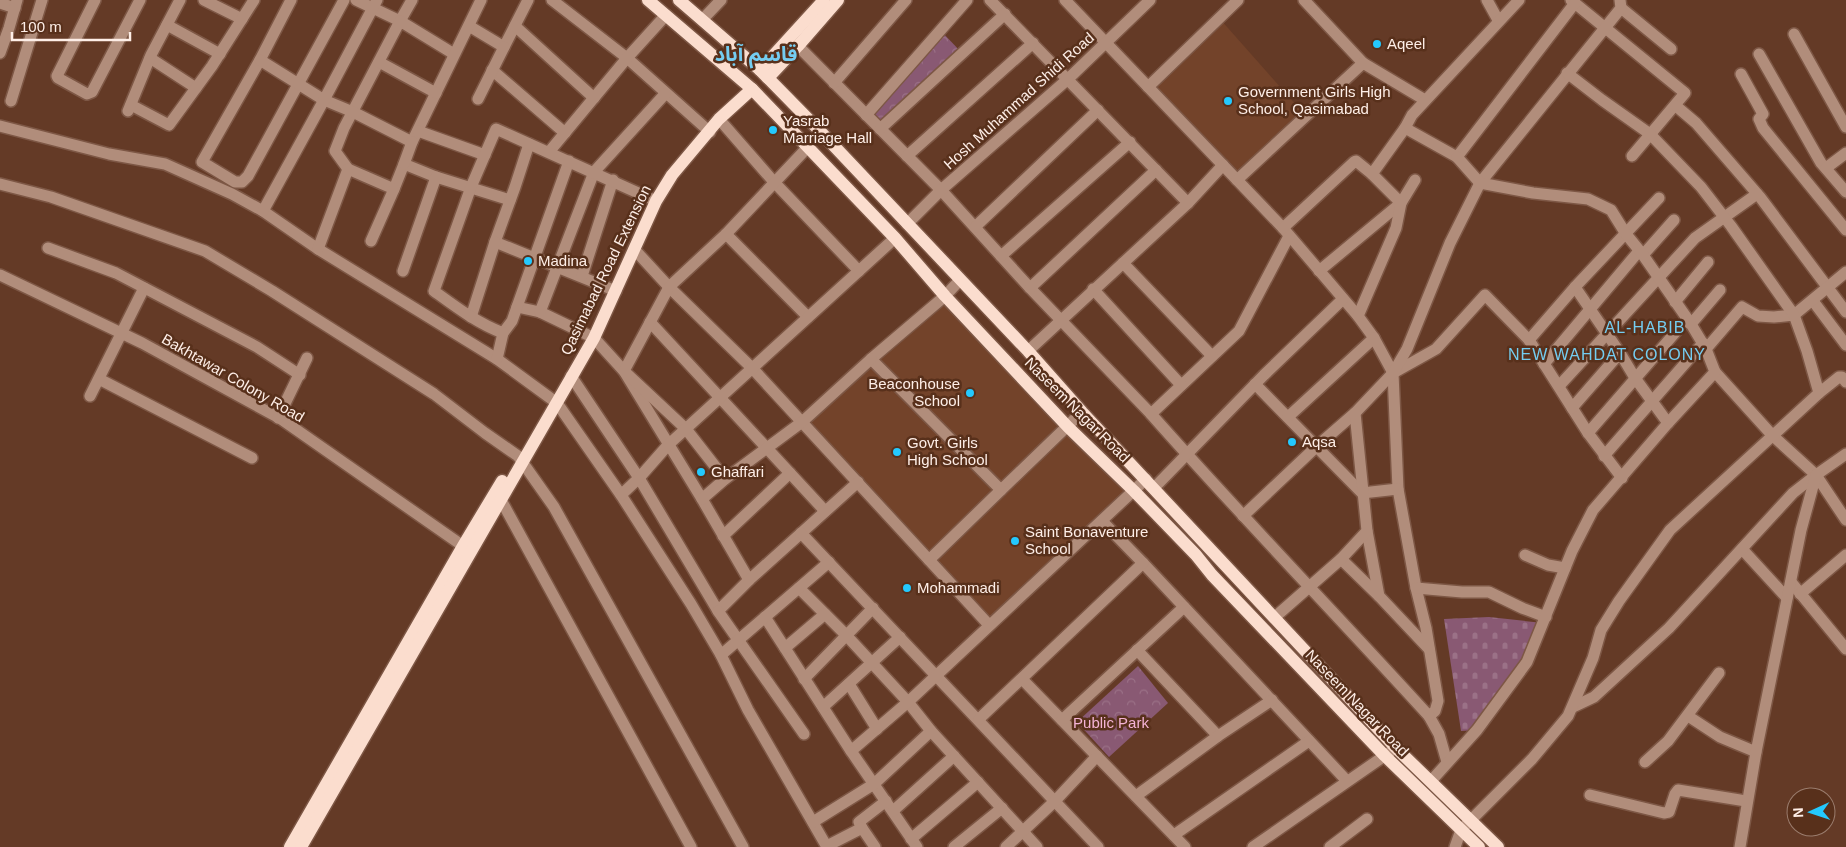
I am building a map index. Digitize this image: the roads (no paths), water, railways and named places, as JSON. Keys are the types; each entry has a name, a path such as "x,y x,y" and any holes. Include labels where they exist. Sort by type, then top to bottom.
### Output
{"main road":[{"name":"Naseem Nagar Road","path":"679,0 764,74 818,129 1028,351 1082,412 1396,747 1498,847"},
{"path":"764,74 824,0"},
{"path":"764,74 798,46 838,0"},
{"name":"Naseem Nagar Road","path":"651,1 752,89 895,238 945,296 1068,428 1134,491 1196,555 1212,575 1385,756 1479,847"},
{"name":"Qasimabad Road Extension","path":"520,459 557,403 594,338 656,201 672,175 719,120 752,89"},
{"path":"895,238 907,224"},
{"path":"301,847 501,500 520,459"},
{"path":"290,847 463,546 520,459"}],"street":[{"path":"11,101 42,0"},
{"path":"94,0 57,76 87,94 92,92 140,0"},
{"path":"180,0 150,58 130,108 169,125 220,54 254,0"},
{"path":"204,0 242,19"},
{"path":"291,0 260,60 202,162 235,182 242,182 248,176 344,0"},
{"path":"356,0 375,4 454,54"},
{"path":"394,189 348,169 335,151 344,128 412,0"},
{"path":"372,241 412,142 481,0"},
{"path":"478,99 528,0"},
{"path":"552,0 627,58 665,94 710,132"},
{"path":"702,20 721,0"},
{"path":"834,83 906,0"},
{"path":"866,115 967,0"},
{"path":"990,0 1188,202"},
{"path":"1065,0 1286,232 1358,316 1374,338 1393,373 1398,489 1416,588 1426,628 1438,701 1435,711 1429,716"},
{"name":"Hosh Muhammad Shidi Road","path":"907,224 941,190 1068,79 1150,0"},
{"path":"1148,87 1238,0"},
{"path":"1304,0 1362,63 1425,100"},
{"path":"1487,0 1498,20"},
{"path":"1372,174 1405,128 1412,115 1498,20 1519,0"},
{"path":"1457,157 1573,2 1685,94 1632,156"},
{"path":"0,3 16,4 1,50"},
{"path":"263,210 375,4"},
{"path":"1243,516 1355,413 1393,373 1406,349 1450,243 1480,183 1605,28 1620,4 1671,49"},
{"path":"880,129 1005,14"},
{"path":"549,152 627,58 666,15"},
{"path":"167,24 220,54"},
{"path":"469,26 504,47"},
{"path":"515,26 594,98"},
{"path":"1794,34 1846,127"},
{"path":"907,156 1033,43"},
{"path":"798,46 941,190 1030,288 1151,414 1429,716 1438,734 1447,762"},
{"path":"1760,54 1823,165 1846,192"},
{"path":"150,58 196,88"},
{"path":"260,60 324,100 353,112 412,142"},
{"path":"378,62 436,93"},
{"path":"1237,180 1362,63"},
{"path":"492,70 565,133"},
{"path":"1568,73 1650,134 1701,187 1794,315 1819,393"},
{"path":"1741,74 1763,114 1759,119 1763,128 1846,230"},
{"path":"540,312 594,172 665,94"},
{"path":"1676,106 1696,123 1757,194 1846,312"},
{"path":"975,227 1098,110"},
{"path":"719,120 774,182 859,271"},
{"path":"0,126 109,154 165,164 232,194 263,210 318,249 497,359 557,403 621,495 721,655 748,710 827,847 862,828"},
{"path":"1405,128 1457,157 1480,183 1533,193 1588,199 1611,210 1626,234 1689,321 1704,346 1715,372 1772,435 1816,475 1846,520"},
{"path":"503,333 471,317 434,291 471,187 496,129 613,180 656,201"},
{"path":"418,131 485,155"},
{"path":"1001,256 1130,142"},
{"path":"471,317 494,242 529,144"},
{"path":"624,371 669,287 726,234 807,148"},
{"path":"1803,178 1846,153"},
{"path":"497,359 503,333 512,321 569,161"},
{"path":"1151,414 1239,331 1286,232 1354,162 1356,161 1372,174 1401,203"},
{"path":"404,164 436,177 510,200"},
{"path":"1028,351 1188,202 1223,165"},
{"path":"318,249 348,169"},
{"path":"1030,288 1156,170"},
{"path":"403,270 436,177"},
{"path":"582,276 613,180"},
{"path":"1358,316 1396,228 1401,203 1414,180"},
{"path":"0,184 51,197 205,251 272,291 434,394 520,459 554,507 743,847"},
{"path":"1559,386 1694,238 1757,194"},
{"path":"1529,340 1659,198"},
{"path":"1319,271 1401,203"},
{"path":"1544,364 1590,309 1674,220"},
{"path":"726,234 808,317"},
{"path":"621,495 668,445 895,238"},
{"path":"494,242 616,291"},
{"path":"48,248 116,274 144,288 257,347 300,375"},
{"path":"634,249 669,287 753,369 989,625"},
{"path":"1675,302 1708,262"},
{"path":"1123,263 1212,356"},
{"path":"1604,456 1742,307 1758,316 1794,315 1845,274"},
{"name":"Bakhtawar Colony Road","path":"0,275 142,343 278,418 463,546"},
{"path":"702,499 725,479 802,422 871,359 945,296 960,280"},
{"path":"1576,287 1635,378 1668,423"},
{"path":"90,396 144,288"},
{"path":"1093,289 1181,385"},
{"path":"1588,433 1635,378 1720,290"},
{"path":"1393,373 1436,349 1485,295 1529,340 1588,433 1622,478"},
{"path":"851,751 908,702 1134,491 1150,483 1186,454 1343,299"},
{"path":"1812,301 1846,345"},
{"path":"517,307 540,312 594,338 624,371 686,429 725,479"},
{"path":"650,322 825,511"},
{"path":"1288,417 1374,338"},
{"path":"1572,408 1620,353"},
{"path":"278,418 307,358"},
{"path":"871,359 1001,490"},
{"path":"624,371 749,580"},
{"path":"1431,781 1477,730 1526,662 1565,568 1593,510 1715,372"},
{"path":"571,376 639,478 718,611 804,734"},
{"path":"1455,847 1461,830 1532,759 1568,716 1593,658 1601,630 1619,601 1670,530 1819,393 1844,377"},
{"path":"99,379 252,458"},
{"path":"1255,384 1362,493"},
{"path":"929,560 1068,428 1082,412"},
{"path":"1355,413 1367,531 1380,596"},
{"path":"1573,707 1594,697 1628,667 1668,628 1793,493 1846,454"},
{"path":"723,536 790,473"},
{"path":"1740,847 1746,801 1787,598 1801,530 1816,475"},
{"path":"718,611 749,580 858,482"},
{"path":"1362,493 1398,489"},
{"path":"501,500 691,847"},
{"path":"1102,521 1144,563 1346,781"},
{"path":"1275,617 1341,559 1367,531"},
{"path":"801,533 979,719 1098,847"},
{"path":"1742,549 1787,598"},
{"path":"1525,555 1548,565 1565,568"},
{"path":"1800,594 1846,555"},
{"path":"1341,559 1380,596 1429,649"},
{"path":"721,655 829,562"},
{"path":"979,719 1144,563"},
{"path":"1791,582 1846,650"},
{"path":"799,588 908,702 931,731 1037,847"},
{"path":"1416,588 1489,592 1546,617"},
{"path":"1062,720 1184,607"},
{"path":"804,678 872,608"},
{"path":"785,648 825,614"},
{"path":"765,617 851,751 914,843 978,782"},
{"path":"823,707 900,637"},
{"path":"1137,650 1218,736"},
{"path":"1645,762 1668,741 1720,673"},
{"path":"1022,678 1185,847"},
{"path":"849,684 877,729"},
{"path":"1136,796 1218,736 1272,700"},
{"path":"1688,716 1720,737 1756,752"},
{"path":"813,822 874,784 931,731"},
{"path":"1174,835 1309,741"},
{"path":"1253,847 1396,747"},
{"path":"893,811 954,756"},
{"path":"1006,847 1055,801 1097,756"},
{"path":"1590,795 1664,813 1669,812 1678,790 1746,801"},
{"path":"875,847 860,822 886,801"},
{"path":"954,847 1002,808"},
{"path":"1330,847 1367,819"}],"place":[{"name":"Aqeel","path":"1377,44"},
{"name":"Government Girls High School, Qasimabad","path":"1228,101"},
{"name":"Yasrab Marriage Hall","path":"773,130"},
{"name":"Madina","path":"528,261"},
{"name":"Beaconhouse School","path":"970,393"},
{"name":"Aqsa","path":"1292,442"},
{"name":"Govt. Girls High School","path":"897,452"},
{"name":"Ghaffari","path":"701,472"},
{"name":"Saint Bonaventure School","path":"1015,541"},
{"name":"Mohammadi","path":"907,588"}],"district":[{"name":"قاسم آباد","path":"756,54"},
{"name":"AL-HABIB","path":"1645,327"},
{"name":"NEW WAHDAT COLONY","path":"1607,354"}],"park label":[{"name":"Public Park","path":"1111,723"}]}
